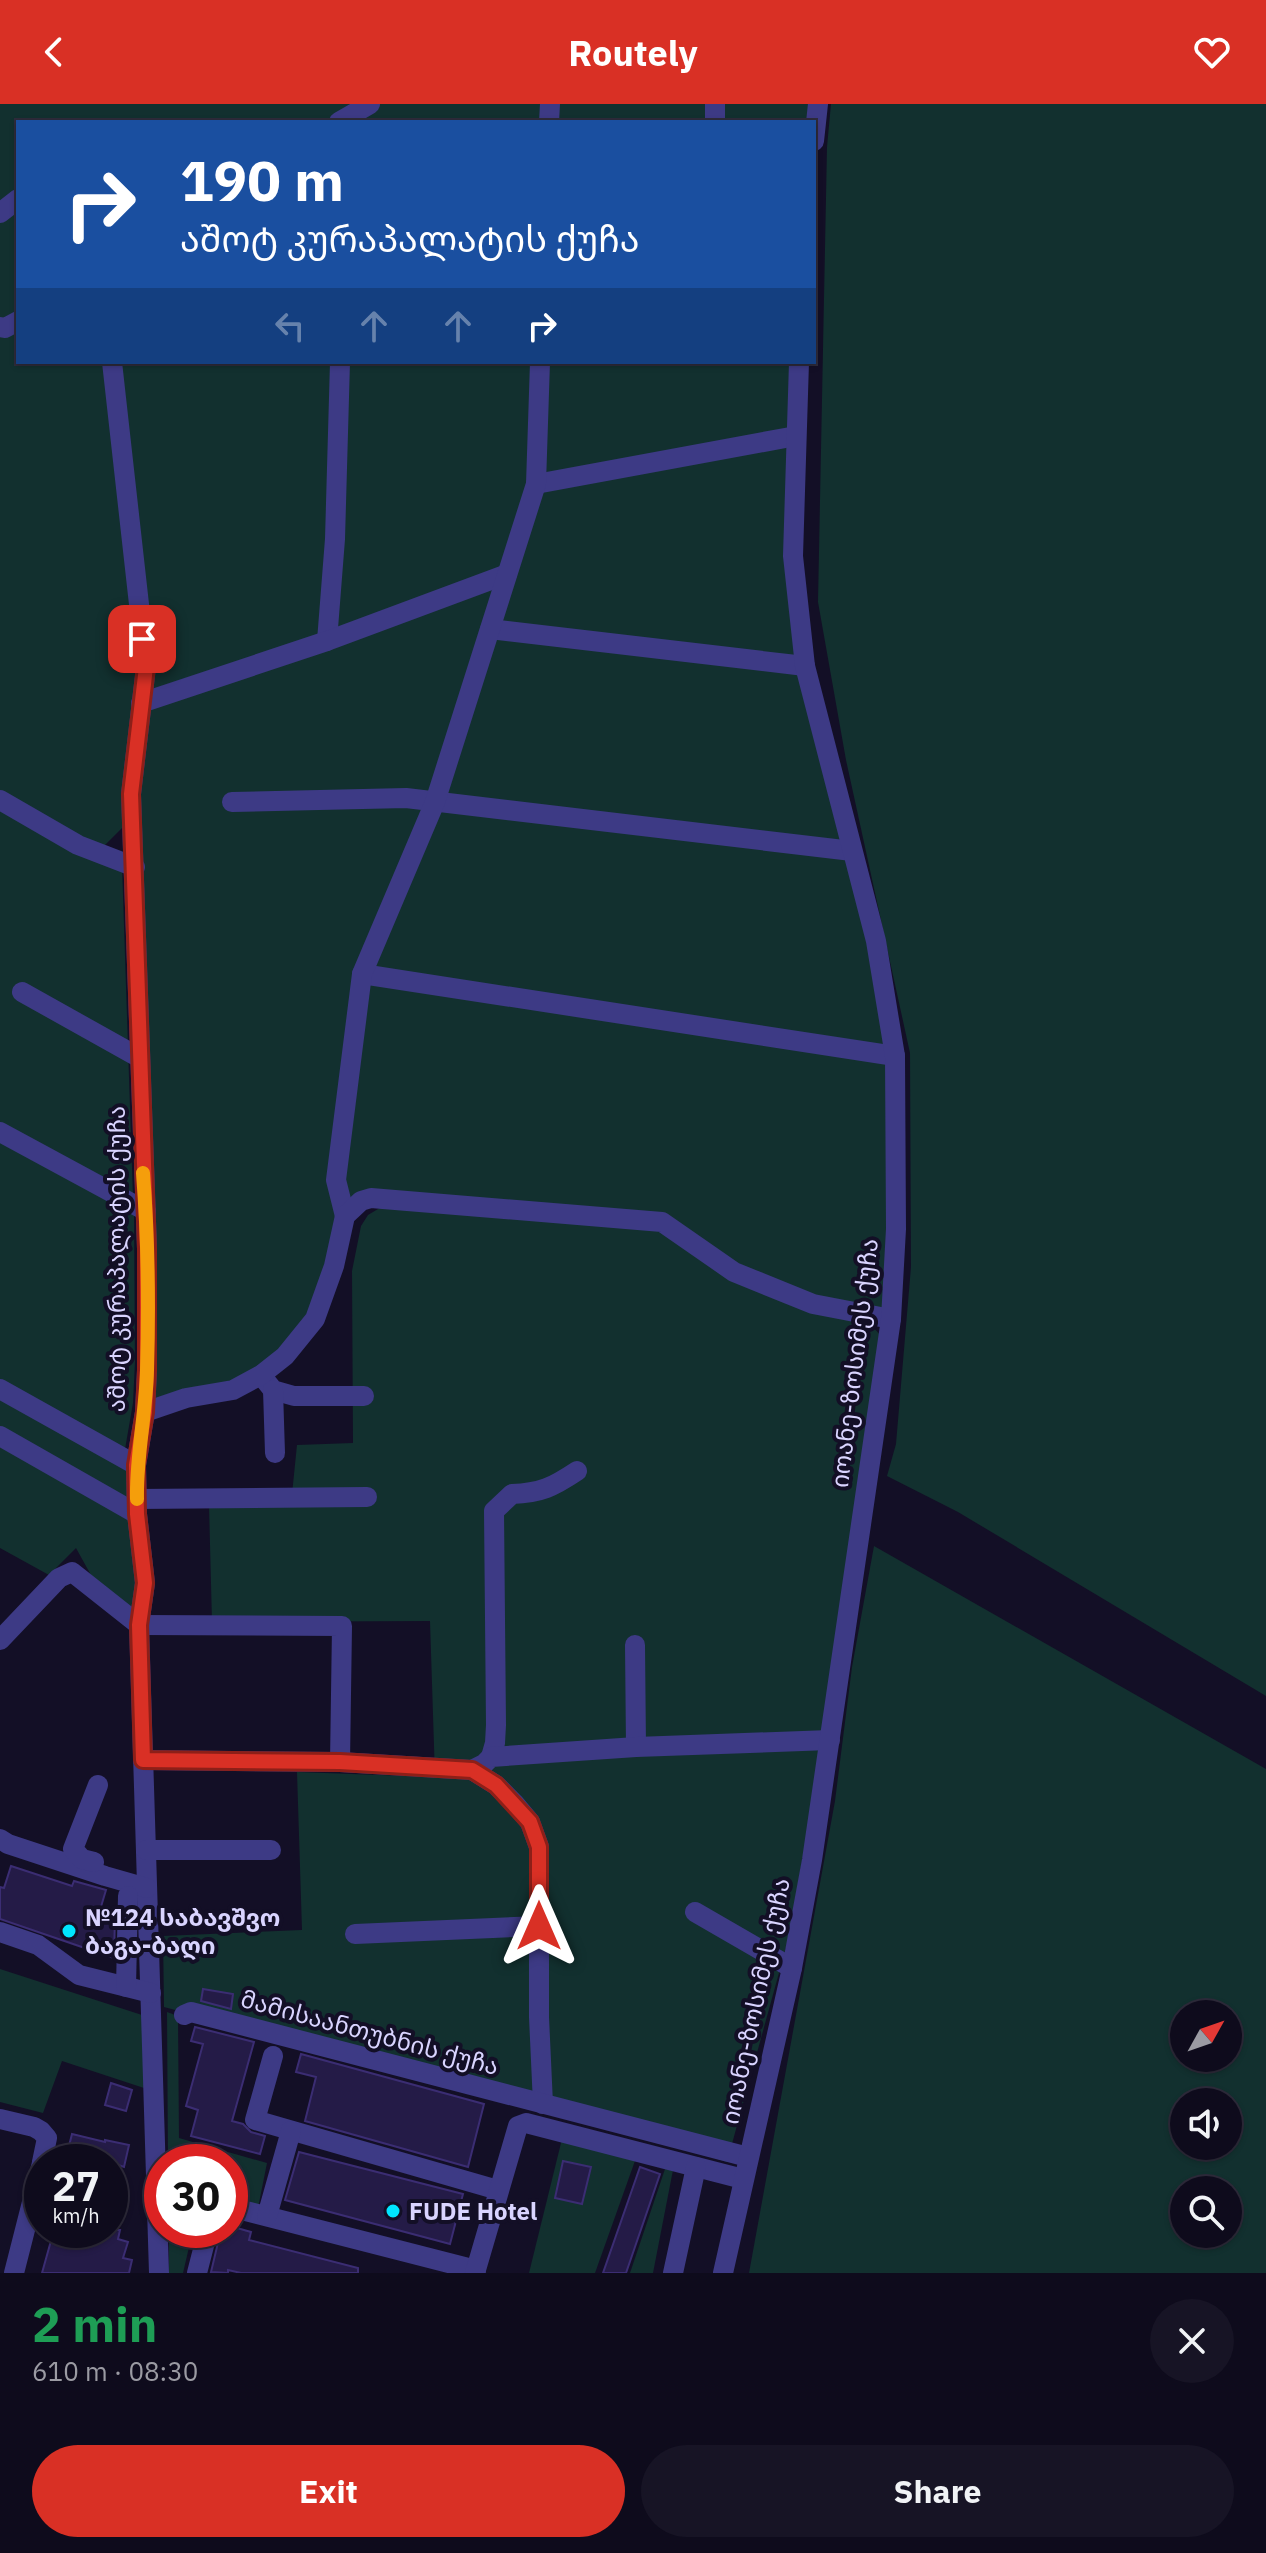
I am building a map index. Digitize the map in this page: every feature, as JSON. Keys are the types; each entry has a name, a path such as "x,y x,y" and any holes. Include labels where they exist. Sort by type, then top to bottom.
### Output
{"street":[{"path":"346,120 370,104"},
{"path":"0,213 16,201"},
{"name":"აშოტ კურაპალატის ქუჩა","path":"112,364 146,667 131,794 146,1211 147,1370 145,1412 136,1465 145,1583 139,1625 146,1850 141,1886 151,1993 159,2273"},
{"path":"327,641 335,539 340,364"},
{"path":"275,1453 267,1383 315,1319 334,1266 345,1216 336,1180 362,974 435,802 536,484 540,364"},
{"name":"იოანე-ზოსიმეს ქუჩა","path":"723,2273 792,1968 812,1860 891,1319 896,1229 895,1056 876,941 805,666 793,556 799,364"},
{"path":"536,484 796,436"},
{"path":"141,703 327,641 507,574"},
{"path":"490,629 805,666"},
{"path":"232,802 406,798 852,851"},
{"path":"0,800 78,845 135,867"},
{"path":"362,974 895,1056"},
{"path":"22,992 140,1058"},
{"path":"0,1132 146,1211"},
{"path":"345,1216 361,1201 371,1198 662,1222 734,1272 813,1304 891,1319"},
{"path":"145,1412 186,1398 267,1383 294,1396 364,1396"},
{"path":"0,1389 136,1465"},
{"path":"0,1436 137,1506 367,1497"},
{"path":"472,1770 491,1757 495,1743 494,1511 512,1494 535,1494 555,1486 577,1471"},
{"path":"0,1640 59,1578 72,1572 139,1625 342,1626 340,1762"},
{"path":"635,1645 636,1747"},
{"path":"491,1757 636,1747 830,1740"},
{"path":"143,1760 340,1762 472,1770 496,1785 530,1822 539,1847 539,2017 543,2104"},
{"path":"98,1785 73,1849 82,1859 141,1886"},
{"path":"0,1839 141,1886"},
{"path":"146,1850 271,1850"},
{"path":"126,1987 141,1886"},
{"path":"695,1912 792,1968"},
{"path":"355,1934 539,1926"},
{"path":"0,1932 38,1945 79,1975 151,1993"},
{"name":"მამისაანთუბნის ქუჩა","path":"184,2015 191,2012 748,2157"},
{"path":"273,2056 255,2120 498,2190"},
{"path":"0,2119 41,2131 47,2138 46,2144"},
{"path":"248,2211 475,2272 515,2133 518,2126 526,2123 743,2179"},
{"path":"267,2216 291,2131"},
{"path":"673,2273 696,2167"},
{"path":"14,2273 24,2234"},
{"path":"197,2273 203,2248"}],"green space":[{"path":"0,104 365,104 337,120 16,120 16,364 799,364 805,666 895,1056 891,1319 813,1304 662,1222 361,1201 315,1319 261,1375 145,1412 130,820 101,849 0,800"},
{"path":"370,104 818,104 814,120 342,120"},
{"path":"831,104 1266,104 1266,1696 958,1512 887,1476 896,1444 911,1267 910,1053 846,760 818,602 827,147"},
{"path":"0,806 122,865 133,1198 0,1126"},
{"path":"0,1135 134,1208 135,1362 133,1403 124,1455 0,1385"},
{"path":"383,1206 654,1229 872,1326 882,1337 808,1828 788,1940 727,2162 629,2132 164,2007 163,1936 302,1930 297,1772 435,1777 430,1621 212,1622 209,1505 291,1504 297,1445 353,1443 352,1271 361,1226 368,1215"},
{"path":"0,1389 136,1465 137,1514 0,1436"},
{"path":"0,1441 137,1525 137,1587 133,1610 97,1586 76,1548 49,1575 0,1548"},
{"path":"874,1546 1266,1769 1266,2273 749,2273 835,1801 852,1667"},
{"path":"0,1969 142,2015 150,2090 62,2061 43,2113 0,2102"},
{"path":"167,2012 178,2016 179,2138 200,2144 168,2144"},
{"path":"562,2139 636,2158 595,2273 529,2273"},
{"path":"248,2158 267,2163 258,2208 248,2206"},
{"path":"665,2169 673,2170 653,2273 630,2273"},
{"path":"169,2248 189,2248 183,2273 169,2273"}],"building":[{"path":"11,1866 72,1886 74,1881 106,1890 100,1910 115,1914 114,1958 0,1919 0,1887 4,1888"},
{"path":"203,1989 233,1994 231,2009 201,2001"},
{"path":"195,2027 254,2042 232,2121 265,2136 260,2154 248,2151 248,2144 222,2144 191,2136 198,2110 186,2106 203,2044 191,2041"},
{"path":"301,2054 484,2104 468,2167 305,2121 316,2077 296,2072"},
{"path":"111,2083 132,2090 126,2111 105,2105"},
{"path":"72,2134 124,2144 70,2144"},
{"name":"FUDE Hotel","path":"299,2152 463,2194 450,2244 285,2200"},
{"path":"563,2161 591,2167 582,2204 555,2198"},
{"path":"640,2167 660,2174 626,2273 603,2273"},
{"path":"248,2231 251,2232 249,2240 358,2268 358,2273 211,2272 217,2248 248,2248"},
{"path":"49,2248 126,2248 123,2258 132,2260 129,2273 42,2273"}],"slow traffic":[{"path":"137,1499 136,1465 145,1412 147,1370 147,1249 143,1173"}],"place":[{"name":"№124 საბავშვო ბაგა-ბაღი","path":"69,1931"},
{"name":"FUDE Hotel","path":"393,2211"}],"route":[{"path":"142,639 146,667 131,794 131,819 147,1249 145,1412 136,1465 137,1514 145,1583 139,1625 143,1760 340,1762 472,1770 496,1785 530,1822 539,1847 539,1926"}]}
